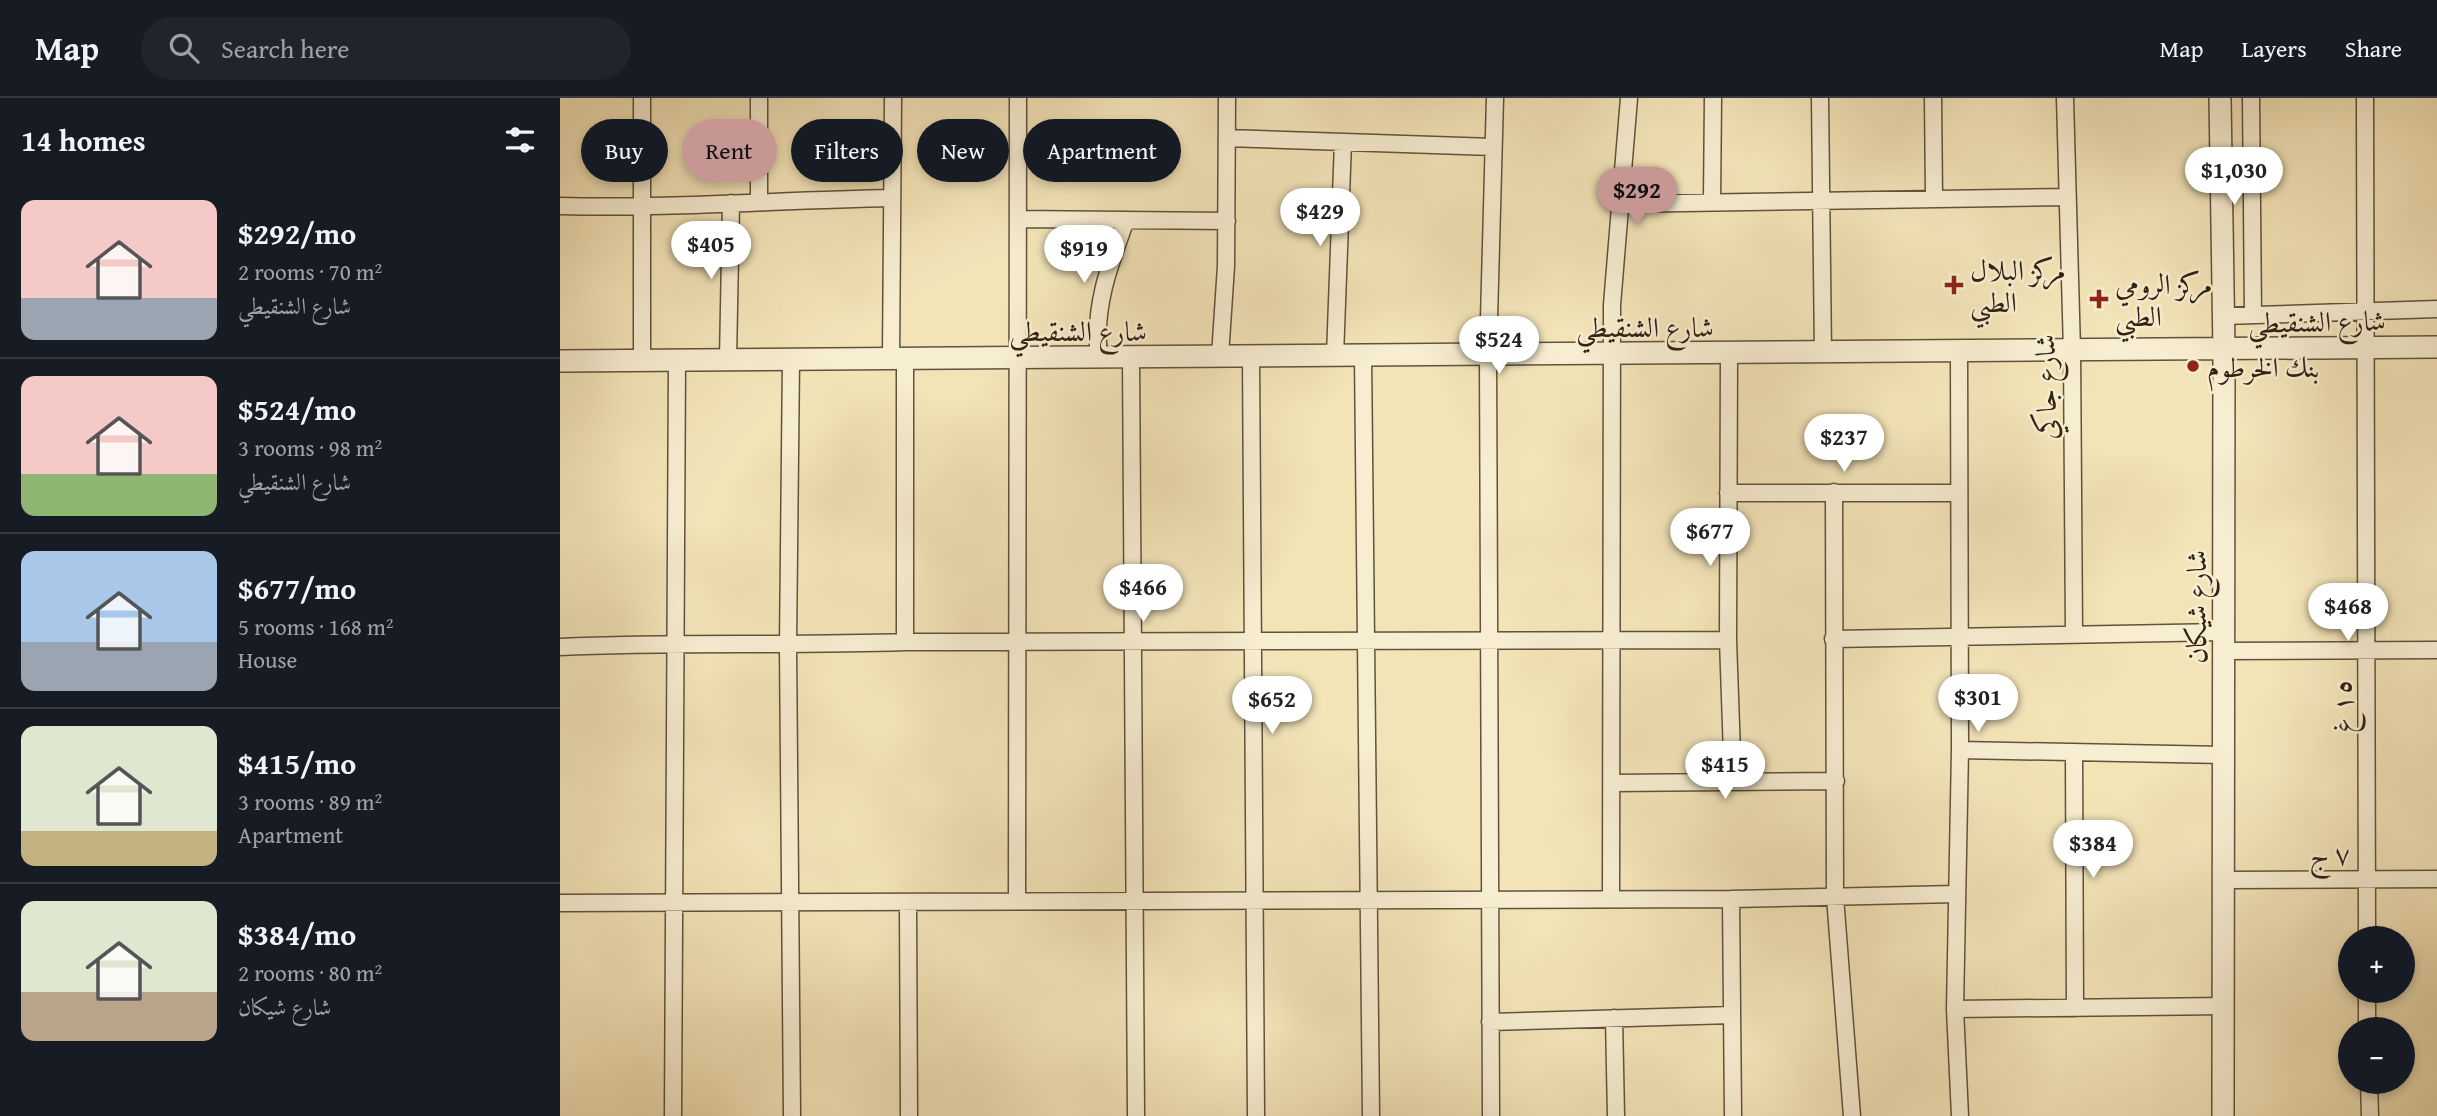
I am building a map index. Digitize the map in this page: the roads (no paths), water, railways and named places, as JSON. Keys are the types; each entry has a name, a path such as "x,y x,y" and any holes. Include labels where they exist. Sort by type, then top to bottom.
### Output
{"street":[{"path":"642,98 642,360"},
{"path":"759,98 759,201"},
{"path":"893,98 891,198 905,642"},
{"path":"1017,901 1018,98"},
{"path":"1220,356 1227,221 1227,98"},
{"path":"1491,1116 1488,355 1494,98"},
{"path":"1611,899 1612,355 1629,98"},
{"path":"1712,201 1713,98"},
{"path":"1820,98 1823,353"},
{"path":"1933,98 1934,198"},
{"name":"شارع جاكي","path":"2065,98 2072,351 2074,634"},
{"name":"شارع شيكان","path":"2220,98 2224,316 2223,1116"},
{"path":"2251,98 2253,315"},
{"name":"١٥ غ","path":"2365,98 2367,926"},
{"path":"1227,138 1493,147"},
{"path":"1335,356 1343,142"},
{"path":"1620,204 2067,197"},
{"path":"560,206 642,208 731,202 891,198"},
{"path":"728,360 731,202"},
{"path":"1018,219 1227,221"},
{"path":"1099,357 1096,335 1101,292 1126,220"},
{"path":"2224,316 2437,309"},
{"name":"شارع الشنقيطي","path":"560,361 2224,351 2437,347"},
{"path":"1959,352 1960,750 1955,894 1955,1009 1960,1116"},
{"path":"1729,354 1728,640 1733,782"},
{"path":"1363,356 1371,1116"},
{"path":"1131,357 1136,1116"},
{"path":"1251,357 1256,1116"},
{"path":"791,359 788,646 792,1116"},
{"path":"673,1116 677,360"},
{"path":"1835,492 1835,897 1852,1116"},
{"path":"1728,493 1959,493"},
{"path":"1833,639 2074,634 2367,650 2437,650"},
{"path":"560,647 676,642 788,646 905,642 1364,640 1489,643 1728,640"},
{"path":"1960,750 2224,755"},
{"path":"2074,752 2075,1008"},
{"path":"1613,783 1836,781"},
{"name":"٧ ج","path":"2223,880 2437,878"},
{"path":"560,903 1731,899 1955,894"},
{"path":"1731,899 1733,1116"},
{"path":"908,902 909,1116"},
{"path":"1955,1009 2225,1006"},
{"path":"1490,1022 1732,1014"},
{"path":"1614,1018 1616,1116"},
{"path":"2369,1094 2370,1116"}],"place":[{"name":"مركز البلال الطبي","path":"1954,285"},
{"name":"مركز الرومي الطبي","path":"2099,299"},
{"name":"بنك الخرطوم","path":"2193,366"}]}
